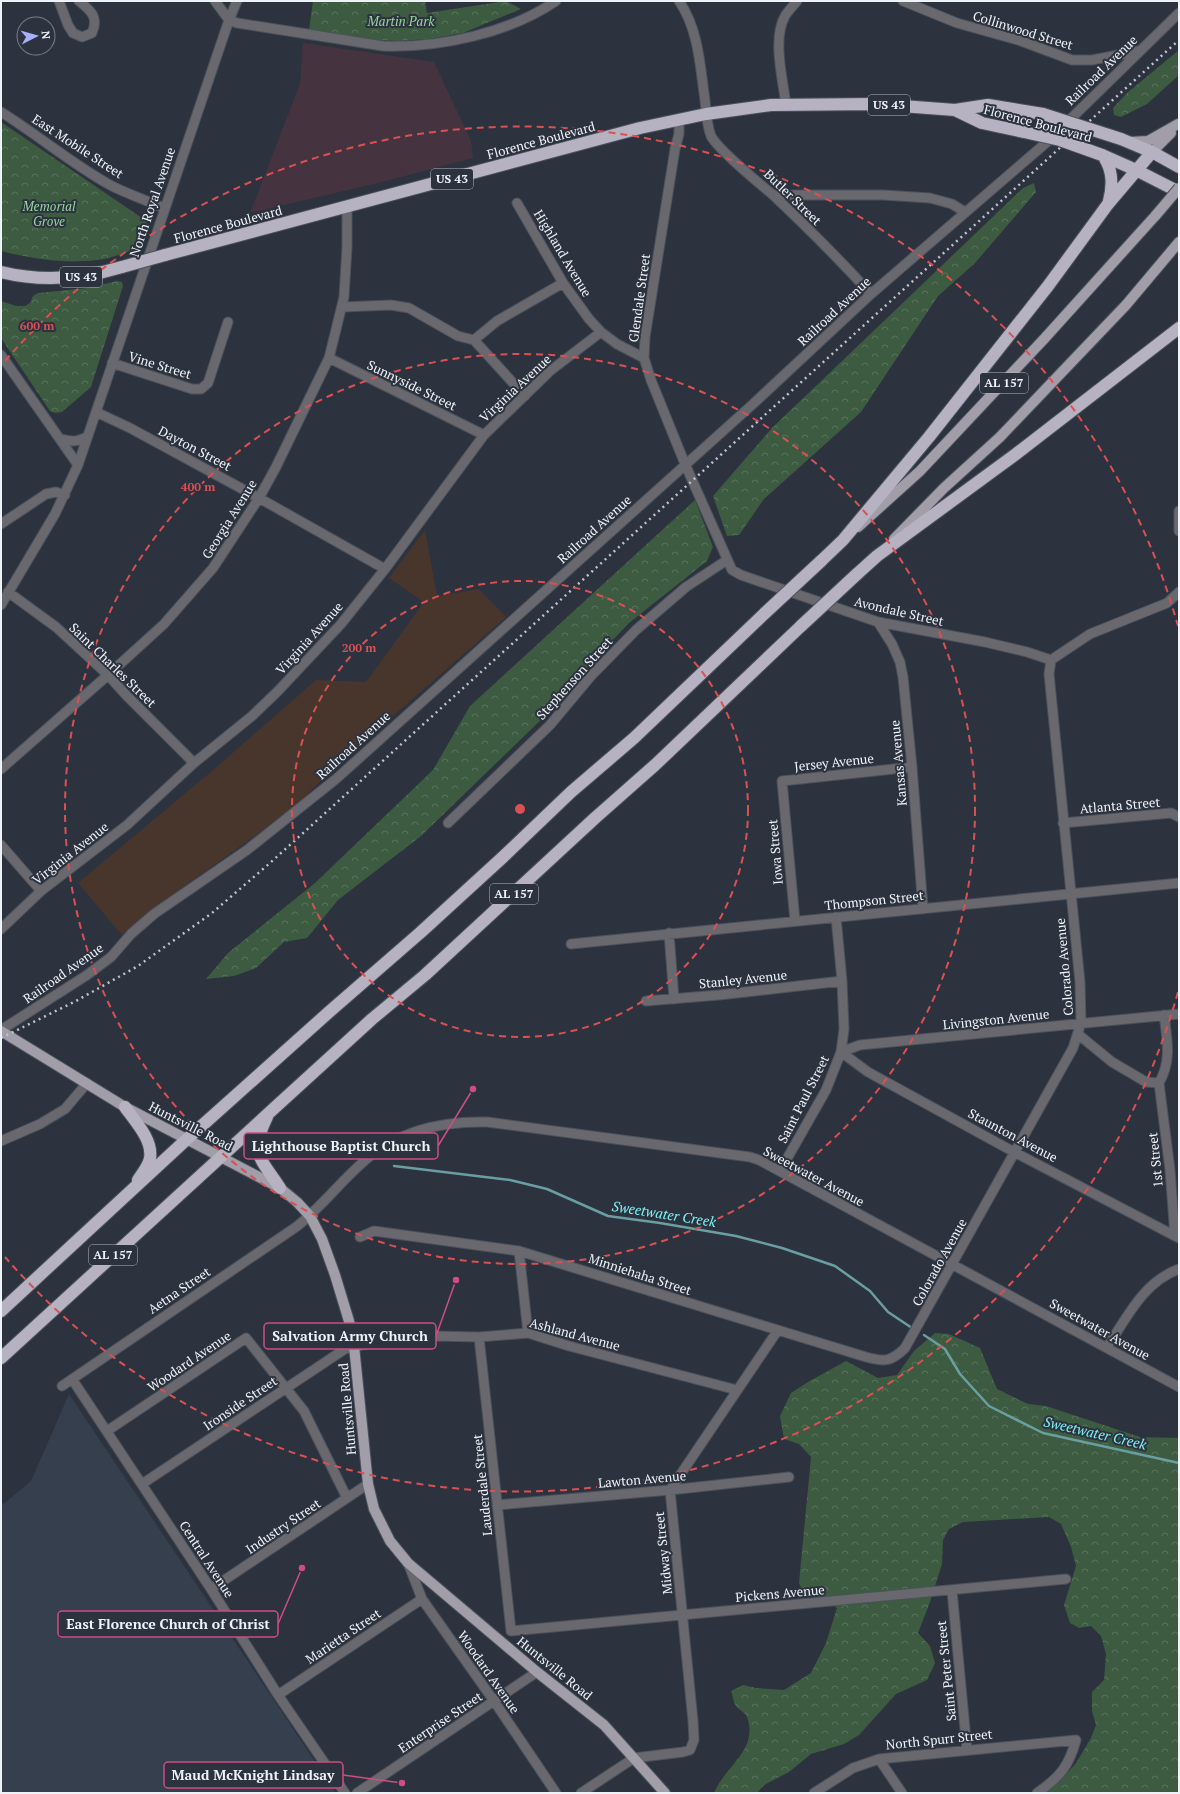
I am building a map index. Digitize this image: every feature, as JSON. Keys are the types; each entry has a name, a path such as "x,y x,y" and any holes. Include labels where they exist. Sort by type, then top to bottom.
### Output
{"highway":[{"name":"Florence Boulevard","path":"1,272 38,278 78,278 640,128 706,114 771,105 875,104 955,110 988,105 1043,114 1125,141 1152,152 1179,166"},
{"name":"Florence Boulevard","path":"955,110 982,123 1060,140 1136,170 1179,192"},
{"path":"843,540 930,437 985,367 1108,204 1152,152"},
{"path":"1103,156 1109,164 1112,176 1112,188 1108,204"},
{"path":"877,556 1035,440 1179,328"},
{"name":"AL 157","path":"1,1311 187,1139 421,932 571,792 634,738 843,540"},
{"name":"AL 157","path":"1,1358 372,1019 425,975 595,818 655,765 877,556"},
{"path":"125,1107 144,1134 149,1146 150,1158 133,1190"},
{"path":"270,1112 257,1143 259,1155 280,1188"}],"main road":[{"path":"1125,141 1148,141 1179,124"},
{"path":"1152,152 1179,124"},
{"name":"AL 157","path":"843,540 920,471 1049,334 1179,188"},
{"name":"AL 157","path":"877,556 944,488 1000,437 1126,305 1179,242"},
{"name":"Huntsville Road","path":"1,1031 125,1107 280,1188 297,1202 310,1216 322,1239 349,1321 354,1346 368,1484 374,1509 390,1541 408,1563 537,1672 604,1725 665,1793"}],"street":[{"path":"59,1 70,29 73,33 82,37 92,33 96,24 94,15 79,1"},
{"path":"215,1 229,20 237,23 383,46 404,47 468,37 505,26 546,8 556,1"},
{"name":"North Royal Avenue","path":"1,605 65,495 78,465 164,208 229,20 237,1"},
{"name":"Butler Street","path":"679,1 692,25 698,50 706,114 712,137 724,151 773,195 841,262 871,294"},
{"path":"786,105 779,33 785,16 797,1"},
{"name":"Collinwood Street","path":"903,1 957,24 1021,41 1072,60 1092,60 1139,51"},
{"name":"Railroad Avenue","path":"1,1031 87,975 111,957 131,934 154,914 246,850 288,818 336,778 753,404 871,294 1047,142 1179,13"},
{"name":"East Mobile Street","path":"1,112 34,132 106,183 164,208"},
{"name":"Glendale Street","path":"679,120 679,134 675,149 647,323 644,358 651,380 685,464 715,529 727,560"},
{"path":"773,195 883,195 930,198 952,204 965,212"},
{"name":"Highland Avenue","path":"517,203 563,283 589,319 601,332 624,349 644,358"},
{"name":"Georgia Avenue","path":"1,769 164,624 196,589 224,553 259,498 276,467 329,358 342,307 346,277 347,207"},
{"path":"474,340 497,321 563,283"},
{"path":"342,307 391,305 409,308 458,336 474,340 525,396"},
{"name":"Vine Street","path":"112,364 192,389 201,389 208,382 228,322"},
{"name":"Virginia Avenue","path":"1,929 41,891 127,825 194,763 252,716 283,686 341,624 484,435 550,371 601,332"},
{"path":"1,355 78,465"},
{"name":"Sunnyside Street","path":"329,358 484,435"},
{"name":"Dayton Street","path":"96,412 130,428 259,498 384,569"},
{"path":"60,440 74,442 81,441 88,436"},
{"path":"1,524 46,494 56,492 65,495"},
{"path":"1179,511 1179,531"},
{"name":"Avondale Street","path":"727,560 732,570 741,575 878,622 985,642 1027,652 1050,660"},
{"name":"Stephenson Street","path":"448,823 550,725 591,676 636,630 686,586 727,560"},
{"name":"Saint Charles Street","path":"8,592 56,628 108,675 194,763"},
{"path":"1050,660 1090,634 1168,603 1179,592"},
{"name":"Kansas Avenue","path":"878,622 892,644 900,662 905,692 923,909"},
{"name":"Colorado Avenue","path":"905,1348 953,1265 1079,1035 1081,1023 1080,982 1070,895 1049,674 1050,660"},
{"name":"Jersey Avenue","path":"782,781 912,767"},
{"name":"Iowa Street","path":"782,781 795,921"},
{"name":"Atlanta Street","path":"1063,823 1171,813 1179,817"},
{"path":"1,845 41,891"},
{"name":"Thompson Street","path":"571,944 1179,883"},
{"name":"Saint Paul Street","path":"780,1171 826,1090 841,1052 844,1029 842,981 836,917"},
{"path":"670,933 674,999"},
{"name":"Stanley Avenue","path":"646,1001 842,981"},
{"name":"Livingston Avenue","path":"841,1052 860,1045 1179,1014"},
{"path":"1079,1035 1118,1066 1146,1082 1159,1083 1165,1071 1168,1057 1164,1015"},
{"name":"Staunton Avenue","path":"841,1052 868,1072 1014,1152 1177,1237"},
{"path":"1,1141 40,1124 64,1109 87,1083"},
{"name":"1st Street","path":"1159,1083 1177,1237"},
{"name":"Sweetwater Avenue","path":"310,1216 369,1157 390,1142 417,1130 450,1122 486,1122 669,1145 750,1158 780,1171 1179,1387"},
{"name":"Aetna Street","path":"62,1386 310,1216"},
{"name":"Minniehaha Street","path":"360,1237 374,1230 519,1251 874,1360 883,1361 896,1358 905,1348"},
{"path":"519,1251 528,1333"},
{"path":"1107,1347 1143,1294 1159,1279 1179,1269"},
{"path":"670,1490 778,1330"},
{"name":"Ashland Avenue","path":"354,1346 434,1336 479,1337 528,1333 568,1346 737,1390"},
{"name":"Lauderdale Street","path":"479,1337 511,1631"},
{"name":"Woodard Avenue","path":"107,1431 246,1338 304,1411 347,1498"},
{"name":"Ironside Street","path":"142,1484 345,1349 354,1346"},
{"name":"Central Avenue","path":"72,1379 211,1589 278,1695 345,1793"},
{"name":"Lawton Avenue","path":"497,1505 670,1490 789,1477"},
{"name":"Industry Street","path":"211,1589 368,1484"},
{"name":"Midway Street","path":"634,1758 690,1750 694,1740 670,1490"},
{"name":"Woodard Avenue","path":"408,1563 422,1599 494,1701 556,1793"},
{"name":"Pickens Avenue","path":"511,1631 952,1591 1066,1579"},
{"name":"Saint Peter Street","path":"952,1591 967,1750"},
{"name":"Marietta Street","path":"278,1695 422,1599"},
{"path":"504,1643 511,1631"},
{"name":"Enterprise Street","path":"357,1793 537,1672"},
{"name":"North Spurr Street","path":"814,1793 853,1768 879,1758 1076,1740 1068,1765 1049,1785 1037,1793"},
{"path":"581,1793 634,1758"},
{"path":"879,1758 902,1793"}],"shaded area":[{"path":"303,43 434,62 471,141 473,158 378,183 250,213 300,84"},
{"path":"425,530 437,596 479,589 506,617 344,759 299,802 269,826 147,913 122,935 78,883 212,771 316,680 366,682 424,602 389,578"},
{"path":"69,1394 336,1793 1,1793 1,1506 31,1481"}],"green space":[{"name":"Martin Park","path":"313,1 425,1 427,13 506,1 521,9 463,33 429,39 398,41 373,40 309,30"},
{"path":"1179,50 1179,75 1147,104 1121,117 1114,115 1113,108 1127,93"},
{"name":"Memorial Grove","path":"1,122 145,220 147,224 139,248 113,257 84,261 60,261 1,251"},
{"path":"1034,183 1036,192 975,263 938,296 861,412 764,499 739,535 727,536 713,496 772,428 1023,188"},
{"path":"117,281 122,282 123,286 91,387 62,412 55,413 50,411 1,338 1,301 16,306 25,306 30,303 33,296 38,293 87,288"},
{"path":"695,500 713,547 707,561 629,623 589,665 550,711 421,836 338,900 307,938 284,942 256,968 234,976 206,979 228,953 315,883 433,770 470,706"},
{"path":"935,1333 949,1334 980,1348 997,1389 1028,1404 1046,1406 1140,1437 1179,1438 1179,1793 1045,1793 1061,1780 1076,1763 1091,1738 1096,1725 1092,1711 1092,1692 1104,1680 1106,1654 1101,1636 1091,1626 1079,1628 1070,1623 1064,1605 1076,1566 1071,1547 1061,1524 1049,1517 963,1522 949,1529 943,1540 942,1564 918,1633 930,1646 935,1663 927,1680 896,1694 859,1735 844,1744 811,1754 789,1772 764,1785 757,1793 714,1793 725,1774 745,1748 748,1739 749,1729 747,1717 734,1703 731,1691 743,1685 756,1688 784,1690 811,1673 826,1643 837,1608 825,1598 805,1596 799,1583 811,1457 799,1444 784,1439 780,1416 791,1393 846,1361 878,1378 897,1375 914,1351"}],"waterway":[{"name":"Sweetwater Creek","path":"394,1166 510,1180 547,1189 608,1216 736,1236 782,1248 835,1266 870,1291 888,1312 912,1328"},
{"name":"Sweetwater Creek","path":"924,1335 945,1349 960,1374 989,1406 1043,1433 1179,1463"}],"railway":[{"path":"1,1038 76,1001 138,966 212,913 270,863 1179,40"}],"place":[{"name":"Lighthouse Baptist Church","path":"473,1089"},
{"name":"Salvation Army Church","path":"456,1280"},
{"name":"East Florence Church of Christ","path":"302,1568"},
{"name":"Maud McKnight Lindsay","path":"402,1783"}]}
